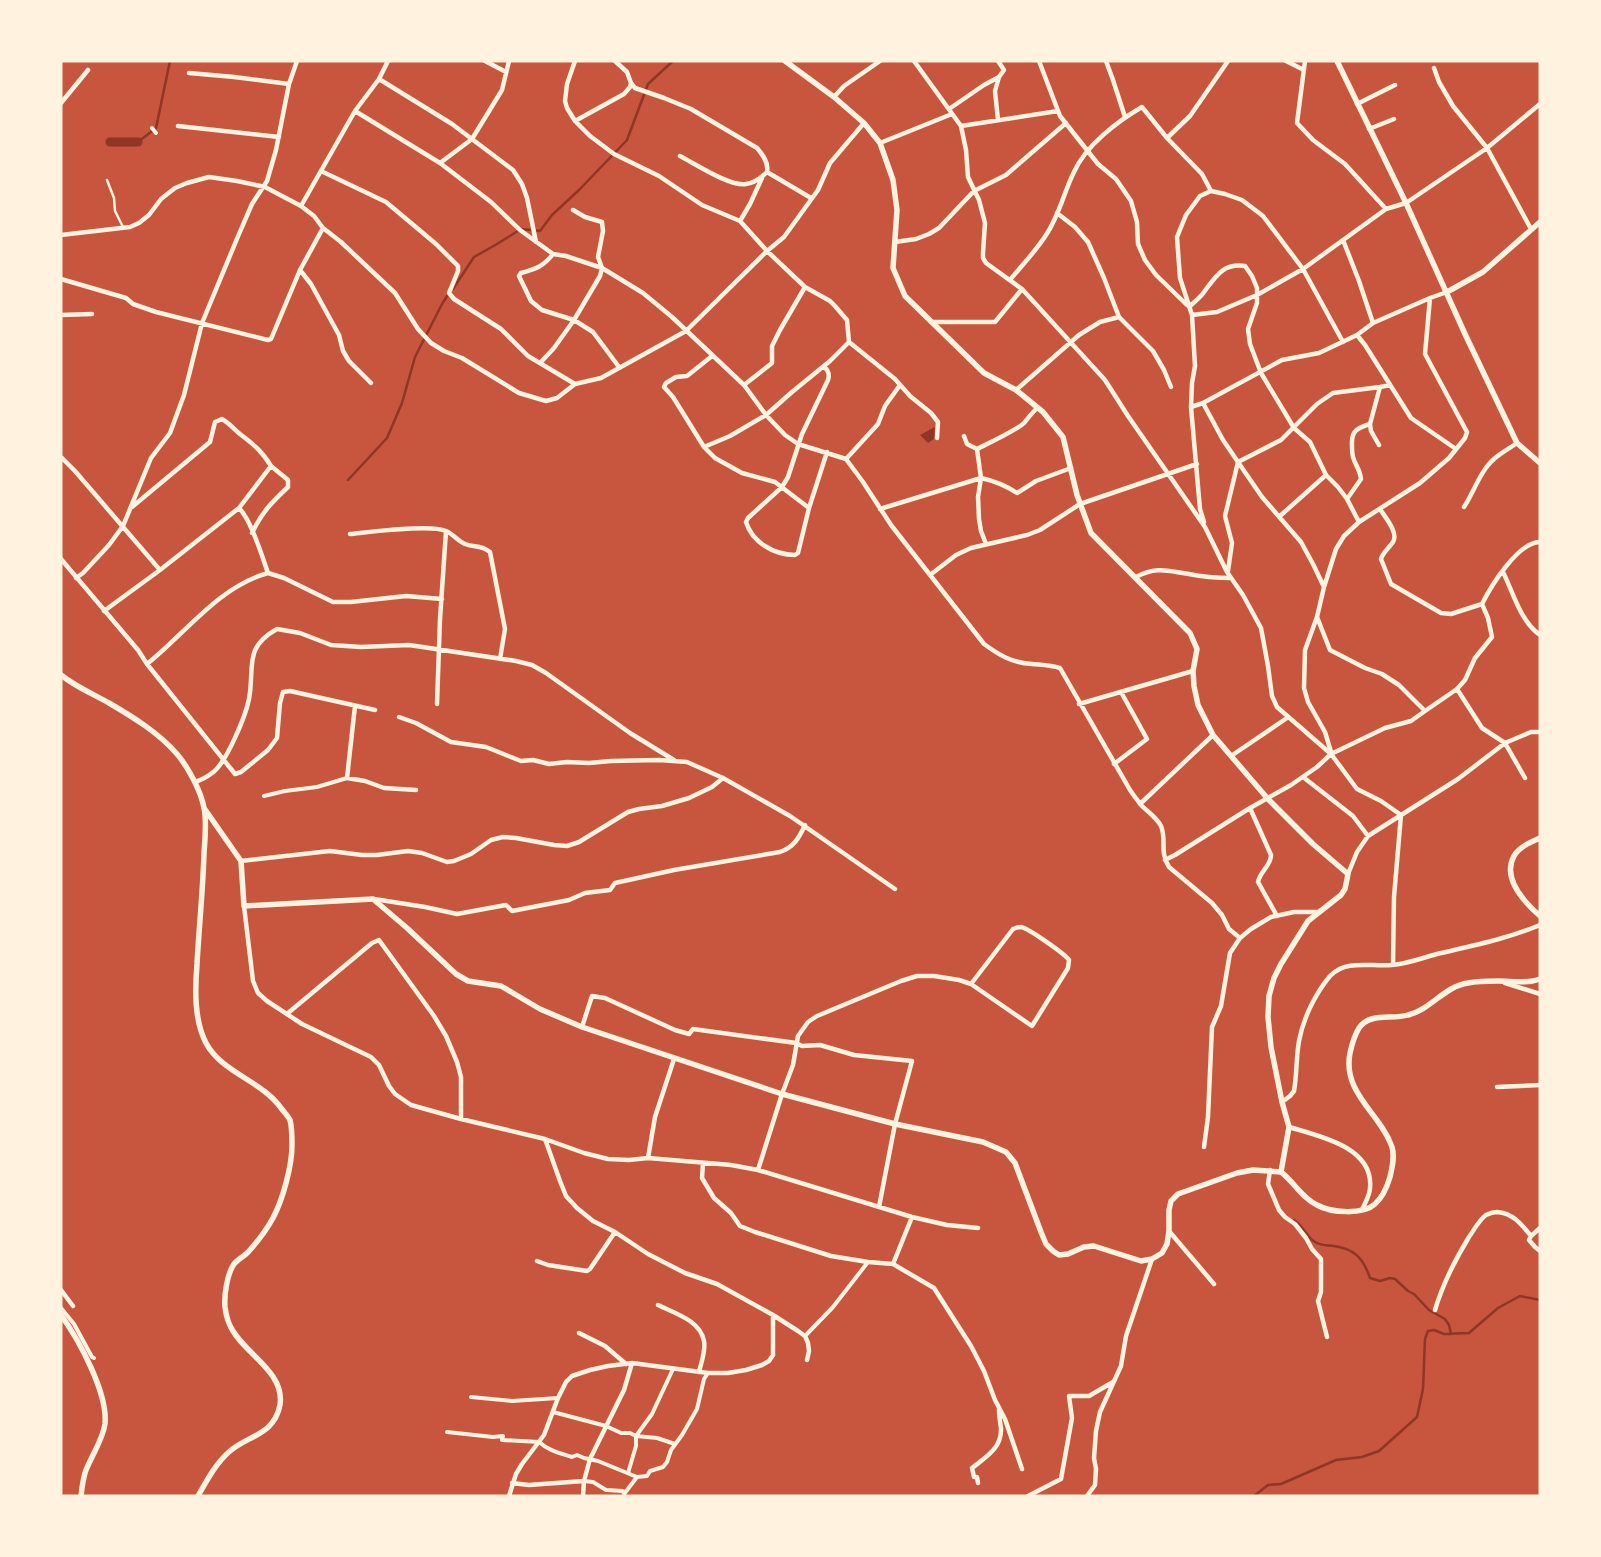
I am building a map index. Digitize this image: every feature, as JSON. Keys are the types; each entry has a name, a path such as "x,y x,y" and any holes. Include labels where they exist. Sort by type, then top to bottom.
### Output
{"street":[{"path":"76,578 109,545 123,526 151,458 170,433 184,395 202,323 252,204 265,187 279,137 289,84 297,61"},
{"path":"301,206 355,111 388,61"},
{"path":"485,61 506,72"},
{"path":"440,162 472,138 502,90 509,61"},
{"path":"575,61 564,101 575,121 609,151 664,179 702,205 740,221 767,251 804,287 830,301 847,320 850,342 900,385 938,422 937,438"},
{"path":"615,61 627,72 631,83 640,90 691,109 724,130 747,141 764,156 768,167 767,172 762,177 744,185 700,168 680,156"},
{"path":"785,61 834,97 864,123 880,143 893,180 897,210 893,268 905,296 984,373 1016,390 1037,408 1063,436 1080,504 1092,533 1190,633 1197,649 1193,671 1198,705 1212,735 1268,799 1312,844 1348,874"},
{"path":"834,97 844,86 880,61"},
{"path":"914,61 960,126 966,150 968,177 979,200 985,222 984,258 991,267 1022,289 1105,380 1205,527 1227,572 1262,628 1272,696 1277,707 1331,754 1357,789 1381,801 1401,815"},
{"path":"948,108 984,84 999,77 1004,70 998,61"},
{"path":"1039,61 1060,116 1098,164 1116,179 1131,201 1137,222 1138,244 1145,260 1156,276 1189,307"},
{"path":"1106,61 1125,117"},
{"path":"1168,138 1190,116 1228,61"},
{"path":"1286,61 1304,70"},
{"path":"1305,61 1297,123 1313,140 1345,164 1386,209"},
{"path":"1337,61 1406,203 1517,443 1540,463"},
{"path":"1434,68 1439,82 1453,106 1488,148 1530,229"},
{"path":"61,103 88,70"},
{"path":"189,73 289,84"},
{"path":"998,120 995,91 999,77"},
{"path":"378,78 436,113 514,170 527,198 536,242"},
{"path":"575,121 624,94 631,83"},
{"path":"1357,104 1395,85"},
{"path":"1192,315 1217,312 1257,295 1303,269 1386,209 1406,203 1488,148 1540,104"},
{"path":"1010,280 1046,235 1074,170 1087,151 1125,117 1142,107 1202,174 1211,191"},
{"path":"960,126 1058,110"},
{"path":"355,111 440,162 491,202 520,230 553,254 566,256 602,268 643,294 672,316 744,385 766,415 785,435 798,444 846,459 864,482 880,509 984,644 1000,656 1018,662 1051,665 1060,668 1130,790 1140,804 1160,825 1163,834 1163,853 1169,867 1212,903 1222,915 1229,928 1240,938"},
{"path":"880,143 952,114"},
{"path":"1369,128 1394,119"},
{"path":"61,235 123,228 139,223 150,215 162,199 175,188 209,177 265,187 301,206 314,216 323,228 341,242 395,293 418,329 431,343 463,359 519,393 546,401 557,398 575,384 601,378 686,331 767,251 784,237 818,190 830,163 864,123"},
{"path":"895,242 916,239 939,228 974,191 1006,175 1066,123"},
{"path":"178,126 279,137"},
{"path":"152,128 156,133"},
{"path":"321,171 386,202 457,264 458,271 449,293 454,299 501,329 528,356 575,384"},
{"path":"767,172 811,198"},
{"path":"740,221 762,177"},
{"path":"1205,527 1200,509 1191,407 1195,366 1192,315 1180,278 1177,237 1186,215 1200,196 1211,191 1225,194 1242,200 1263,216 1303,269 1343,342"},
{"path":"541,362 554,348 574,320 600,276 602,268 598,257 602,222 599,219 585,217 574,210"},
{"path":"1057,213 1075,227 1088,242 1118,317 1153,351 1171,387"},
{"path":"1191,407 1203,403 1282,360 1319,353 1357,335 1373,323 1447,292 1484,272 1540,222"},
{"path":"61,279 93,290 126,298 134,304 156,312 268,340 271,339 300,270 323,228"},
{"path":"1343,240 1373,323"},
{"path":"553,254 546,263 537,269 521,273 519,276 531,301 542,310 574,320 593,332 619,367"},
{"path":"1189,307 1203,294 1222,270 1236,265 1245,266 1257,288 1258,302 1248,328 1250,344 1261,373 1294,428 1310,442 1326,476 1347,499 1359,522"},
{"path":"300,270 311,284 339,335 343,351 349,361 371,383"},
{"path":"744,385 772,363 772,346 804,287"},
{"path":"931,322 995,322 1022,289"},
{"path":"1331,754 1325,732 1308,702 1304,688 1305,650 1317,617 1336,549 1344,536 1359,522 1420,483 1456,449 1465,438 1467,432 1425,354 1430,298"},
{"path":"61,315 92,314"},
{"path":"1016,390 1079,335 1100,322 1118,317"},
{"path":"1357,335 1411,418 1456,449"},
{"path":"704,447 730,436 766,415 850,342"},
{"path":"712,356 687,376 676,377 668,381 664,386 676,401 704,447 714,458 742,474 769,480 782,487 809,508"},
{"path":"824,366 829,376 828,380 806,424 788,477 782,487 746,522 754,537 763,545 773,550 795,555 799,550 809,508 827,452"},
{"path":"846,459 878,424 885,406 900,385"},
{"path":"1238,462 1281,440 1317,404 1332,393 1390,385"},
{"path":"1379,445 1371,431 1370,424 1380,387"},
{"path":"1203,403 1222,440 1262,497 1301,542 1324,587"},
{"path":"977,449 1024,423 1037,408"},
{"path":"131,508 210,442 215,422 222,419 260,450 271,466 289,483 260,516 252,533"},
{"path":"1347,499 1361,478 1360,471 1352,457 1354,431 1370,424"},
{"path":"964,436 967,444 977,449"},
{"path":"1464,507 1473,493 1477,482 1492,460 1517,443"},
{"path":"977,449 981,478 978,497 979,514 981,531 986,544"},
{"path":"62,459 160,570"},
{"path":"1227,572 1232,543 1226,516 1238,462"},
{"path":"930,575 956,555 971,548 1011,540 1040,530 1080,504 1197,464"},
{"path":"104,611 240,509 271,466"},
{"path":"880,509 981,478 1005,484 1016,493 1036,481 1071,468"},
{"path":"1280,516 1326,476"},
{"path":"240,509 268,573"},
{"path":"1380,509 1395,535 1395,540 1382,554 1381,559 1391,584 1441,613 1451,614 1482,604 1518,552 1535,542 1540,542"},
{"path":"350,534 420,528 438,529 446,531 463,543 479,545 490,552 505,629 500,659"},
{"path":"437,704 446,531"},
{"path":"61,559 138,650 147,664 235,774 241,772 268,750 277,738 280,703 283,692 290,690 375,710"},
{"path":"1136,578 1146,572 1164,570 1189,575 1231,578"},
{"path":"1503,572 1520,610 1540,635"},
{"path":"147,664 164,651 198,615 249,580 268,573 284,578 333,602 406,596 442,599"},
{"path":"1165,860 1303,777 1331,754 1385,728 1411,721 1457,689 1465,680 1475,658 1492,637 1488,618 1482,604"},
{"path":"1317,617 1330,650 1388,677 1400,685 1425,711"},
{"path":"195,782 213,773 223,760 239,729 249,699 252,655 264,638 277,629 300,633 331,646 409,645 532,665 630,733 674,760"},
{"path":"1079,704 1193,671"},
{"path":"61,675 135,719 166,742 180,757 195,782 204,808 241,861 253,981 258,993 302,1024 371,1057 379,1065 389,1086 411,1106 545,1139 608,1159 629,1160 648,1158 731,1165 758,1170 912,1217 947,1225 978,1228"},
{"path":"1457,689 1482,728 1505,743 1525,778"},
{"path":"1114,764 1147,739 1121,692"},
{"path":"347,778 355,706"},
{"path":"399,717 416,723 451,742 486,747 521,761 533,760 549,764 674,760 687,762 723,778 805,825 895,889"},
{"path":"1231,756 1288,718"},
{"path":"1281,1172 1290,1127 1282,1102 1271,1047 1268,1017 1274,978 1304,926 1318,912 1342,895 1357,852 1368,836 1458,779 1505,743 1531,732 1540,732"},
{"path":"1140,804 1212,735"},
{"path":"1303,777 1353,816 1368,836"},
{"path":"264,796 317,787 347,778 364,781 384,788 416,790"},
{"path":"241,861 330,851 377,855 408,851 422,853 447,862 471,854 491,840 503,837 567,846 579,842 628,812 662,806 689,798 712,787 723,778"},
{"path":"198,1496 219,1461 232,1449 262,1432 276,1418 280,1402 277,1384 268,1368 247,1350 232,1330 226,1310 225,1292 233,1265 248,1252 273,1218 284,1188 292,1146 289,1118 274,1097 218,1060 206,1043 198,1020 195,983 204,874 204,808"},
{"path":"1250,808 1271,855 1271,861 1261,873 1258,882 1277,916"},
{"path":"1393,965 1394,898 1401,815"},
{"path":"244,906 373,899 457,914 506,905 512,911 569,900 585,892 610,890 615,883 643,876 780,852 789,849 794,844 805,825"},
{"path":"1540,838 1524,846 1515,854 1511,866 1517,890 1527,905 1540,916"},
{"path":"373,899 456,974 468,981 501,986 540,1009 582,1027 782,1094 895,1124 983,1142 1006,1152 1015,1163 1040,1232 1053,1251 1059,1255 1068,1254 1084,1247 1094,1246 1141,1261 1152,1259 1162,1253 1167,1244 1169,1210 1171,1201 1178,1194 1237,1173 1253,1170 1281,1172 1317,1206 1331,1210 1347,1212 1362,1210 1375,1204 1386,1189 1393,1166 1392,1149 1385,1133 1362,1102 1351,1081 1348,1062 1352,1041 1360,1027 1370,1020 1381,1017 1410,1015 1444,992 1465,983 1482,981 1534,982 1540,979"},
{"path":"1204,1148 1208,1117 1212,1027 1221,1006 1230,953 1240,938 1251,928 1277,916 1294,912 1318,912"},
{"path":"1282,1102 1294,1091 1299,1042 1303,1024 1311,1006 1331,975 1342,967 1352,965 1393,965 1468,947 1540,925"},
{"path":"758,1170 793,1065 798,1036 808,1022 817,1016 901,981 917,976 934,976 971,984 1032,1026 1068,968 1070,960 1021,927 1013,929 971,984"},
{"path":"288,1013 372,943 379,940 434,1016 446,1036 461,1077 461,1119"},
{"path":"1498,981 1540,994"},
{"path":"582,1027 592,996 604,998 688,1034 693,1029 796,1043 802,1046 820,1045 854,1055 912,1061 895,1124 879,1207"},
{"path":"648,1158 655,1117 674,1059"},
{"path":"1497,1087 1540,1085"},
{"path":"1290,1127 1327,1138 1354,1152 1366,1166 1370,1177 1370,1190 1362,1210"},
{"path":"545,1139 566,1196 577,1208 593,1221 615,1232 656,1259 685,1273 717,1284 773,1315 805,1336 809,1349 808,1360"},
{"path":"703,1163 702,1178 714,1198 731,1214 740,1226 830,1256 893,1264 934,1288 971,1346 984,1371 1005,1419 1022,1469"},
{"path":"1270,1170 1268,1184 1279,1210 1295,1224 1312,1249 1321,1258 1321,1292 1318,1301 1327,1337"},
{"path":"1434,1310 1453,1263 1486,1215 1496,1212 1512,1217 1531,1236"},
{"path":"893,1264 912,1217"},
{"path":"1540,1228 1531,1236 1530,1240 1540,1251"},
{"path":"1169,1231 1214,1284"},
{"path":"537,1261 548,1265 588,1271 615,1232"},
{"path":"1087,1496 1095,1485 1096,1468 1094,1458 1096,1431 1100,1412 1122,1366 1126,1336 1152,1259"},
{"path":"805,1336 834,1306 868,1262"},
{"path":"61,1290 73,1306"},
{"path":"658,1305 689,1320 699,1329 704,1340 704,1351 699,1372"},
{"path":"61,1308 74,1324 94,1358"},
{"path":"61,1315 78,1341 102,1393 104,1404 105,1425 86,1471 81,1496"},
{"path":"508,1496 512,1483 522,1464 548,1428 558,1398 566,1382 572,1376 590,1370 629,1364 708,1373 728,1373 746,1370 762,1365 769,1361 773,1355 773,1315"},
{"path":"579,1333 605,1346 629,1364"},
{"path":"583,1496 584,1481 590,1459 624,1390 629,1364"},
{"path":"628,1473 636,1446 636,1436 652,1414 673,1369"},
{"path":"447,1432 503,1436 502,1440 539,1442 554,1452 590,1459 637,1477 648,1476 650,1471 663,1467 682,1435 697,1409 704,1379 708,1373"},
{"path":"1028,1496 1061,1479 1072,1418 1069,1396 1089,1396 1116,1380"},
{"path":"471,1397 512,1401 558,1398"},
{"path":"978,1483 972,1468 994,1450 1000,1442 999,1407"},
{"path":"553,1412 606,1426 621,1433 657,1438 675,1444"},
{"path":"512,1483 529,1485 584,1481 593,1482 606,1490 623,1491 624,1494 637,1477"}],"lane":[{"path":"107,180 114,198 115,211 123,228"}],"shaded area":[{"path":"935,427 934,439 928,443 920,435"}],"waterway":[{"path":"138,142 156,128 170,61"},
{"path":"453,289 474,257 521,229 540,231 552,215 627,140 648,84 673,61"},
{"path":"110,142 138,142"},
{"path":"348,480 387,438 402,403 415,357 449,293"},
{"path":"1294,1220 1315,1242 1322,1245 1341,1247 1353,1252 1361,1260 1370,1278 1380,1281 1390,1278 1395,1279 1414,1294 1429,1310 1445,1319 1451,1334"},
{"path":"1254,1496 1268,1485 1281,1484 1336,1460 1362,1457 1379,1451 1417,1417 1423,1389 1425,1339 1428,1331 1434,1330 1444,1334 1469,1333 1498,1308 1520,1296 1540,1300"}]}
